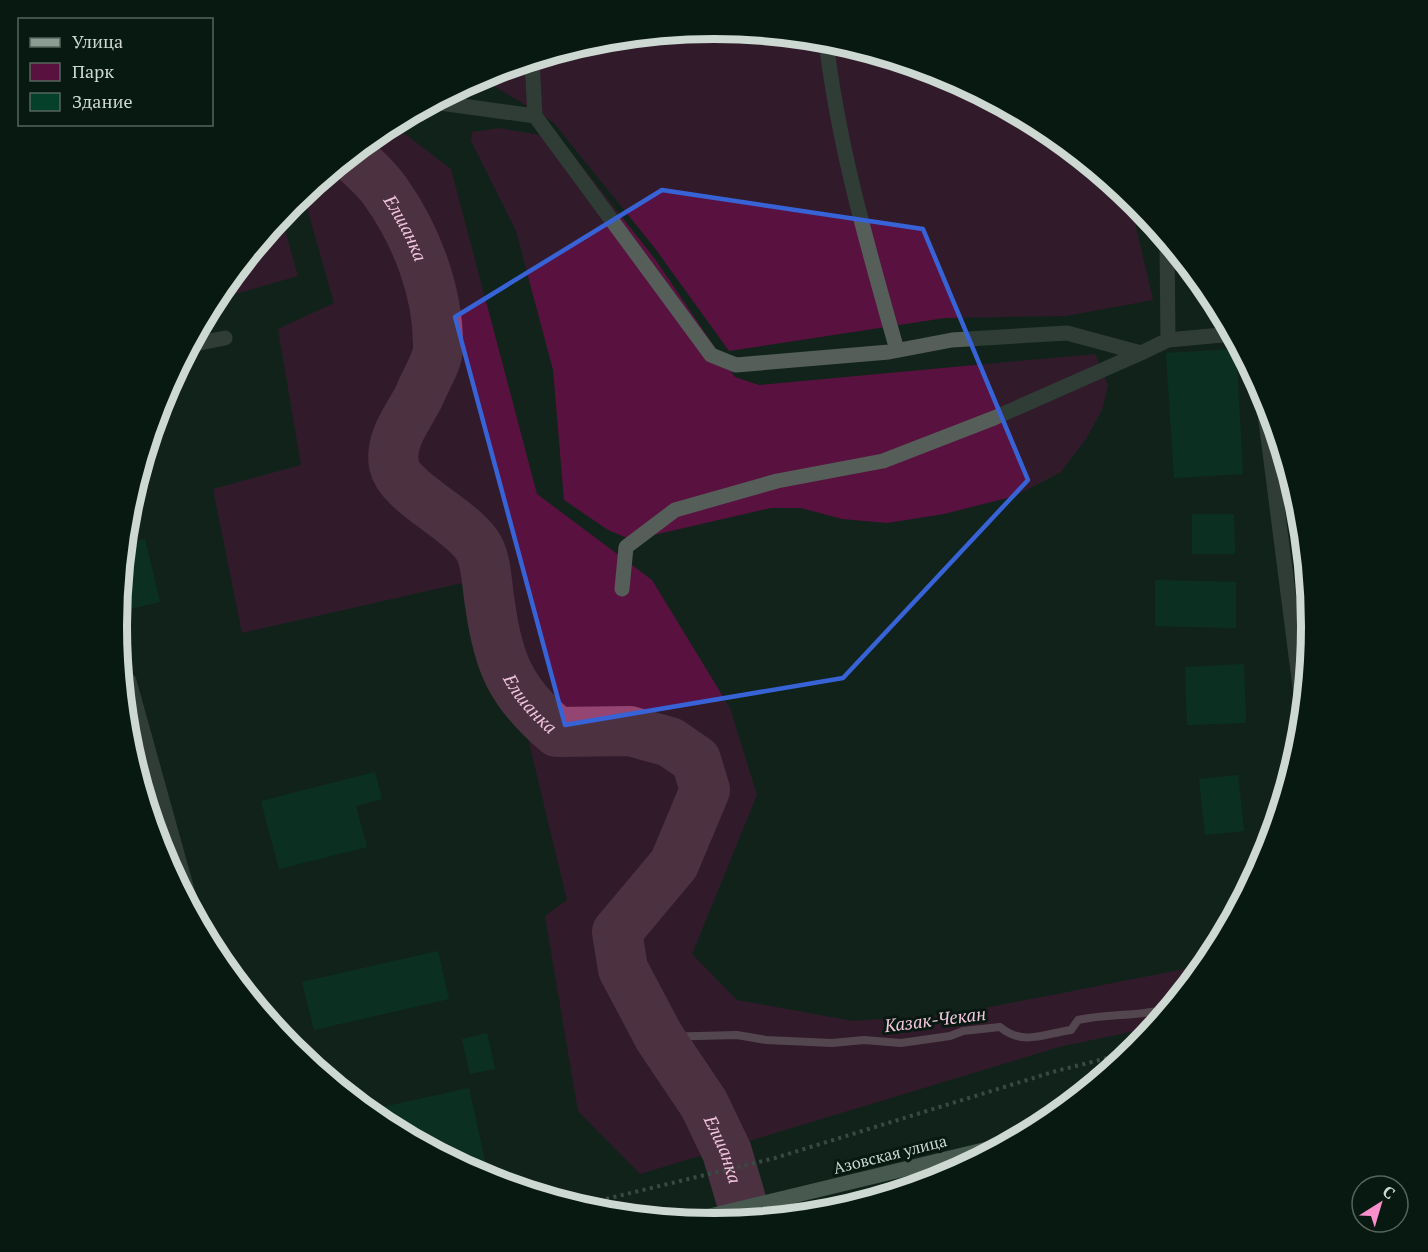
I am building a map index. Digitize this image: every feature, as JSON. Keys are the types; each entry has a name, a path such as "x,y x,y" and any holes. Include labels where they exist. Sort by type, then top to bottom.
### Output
{"main road":[{"name":"Азовская улица","path":"720,1213 973,1153"}],"street":[{"path":"827,50 832,96 870,257 897,350"},
{"path":"532,68 535,116 711,356 736,365 897,350 952,340 1067,333 1141,353"},
{"path":"447,104 535,116"},
{"path":"1167,254 1168,340"},
{"path":"622,589 626,547 675,510 777,481 883,461 994,418 1168,340 1223,335"},
{"path":"200,343 225,338"},
{"path":"1267,429 1299,677"},
{"path":"130,685 183,875"}],"path":[{"path":"597,1201 775,1158 1056,1071 1112,1057"}],"highlighted area":[{"path":"662,190 923,229 1028,480 843,678 565,725 455,317"}],"green space":[{"path":"676,40 752,40 791,44 829,50 903,70 974,100 1008,118 1071,160 1101,185 1133,216 1153,300 1066,316 945,318 729,351 654,247 553,122 489,84 525,70 599,50"},
{"path":"500,128 546,136 567,147 655,259 735,377 759,385 1095,354 1108,385 1102,410 1086,439 1061,472 1015,496 944,514 887,523 842,519 801,508 771,508 632,540 608,530 564,500 553,370 516,231 471,141 472,132"},
{"path":"400,130 451,169 537,494 652,580 730,708 757,795 692,954 737,1000 853,1021 954,1014 1191,968 1155,1013 1139,1030 1059,1047 640,1174 578,1111 545,916 567,900 489,577 242,633 213,489 301,465 278,329 334,303 306,205 357,160"},
{"path":"284,227 298,276 229,296 248,269"}],"building":[{"path":"1231,349 1237,360 1243,474 1174,478 1166,353"},
{"path":"1192,514 1234,514 1235,554 1192,554"},
{"path":"145,539 160,602 127,610 128,588 133,541"},
{"path":"1155,580 1236,582 1236,628 1155,626"},
{"path":"1244,664 1246,723 1187,725 1185,667"},
{"path":"375,772 382,799 356,806 367,847 279,869 261,801"},
{"path":"1238,775 1244,831 1205,835 1199,779"},
{"path":"438,951 449,999 314,1030 302,982"},
{"path":"487,1033 495,1069 470,1074 462,1039"},
{"path":"469,1088 486,1167 420,1134 379,1108"}],"waterway":[{"name":"Елшанка","path":"356,161 381,186 416,245 430,285 437,327 438,348 434,365 397,436 393,455 394,465 399,476 408,486 473,539 480,550 497,643 509,676 528,704 557,732 630,731 670,742 696,760 705,790 674,864 617,932 623,969 659,1037 704,1104 727,1152 745,1212"},
{"name":"Казак-Чекан","path":"659,1037 737,1035 766,1040 832,1043 864,1040 901,1043 950,1036 963,1031 1000,1027 1017,1036 1034,1037 1071,1030 1078,1020 1156,1011"}]}
